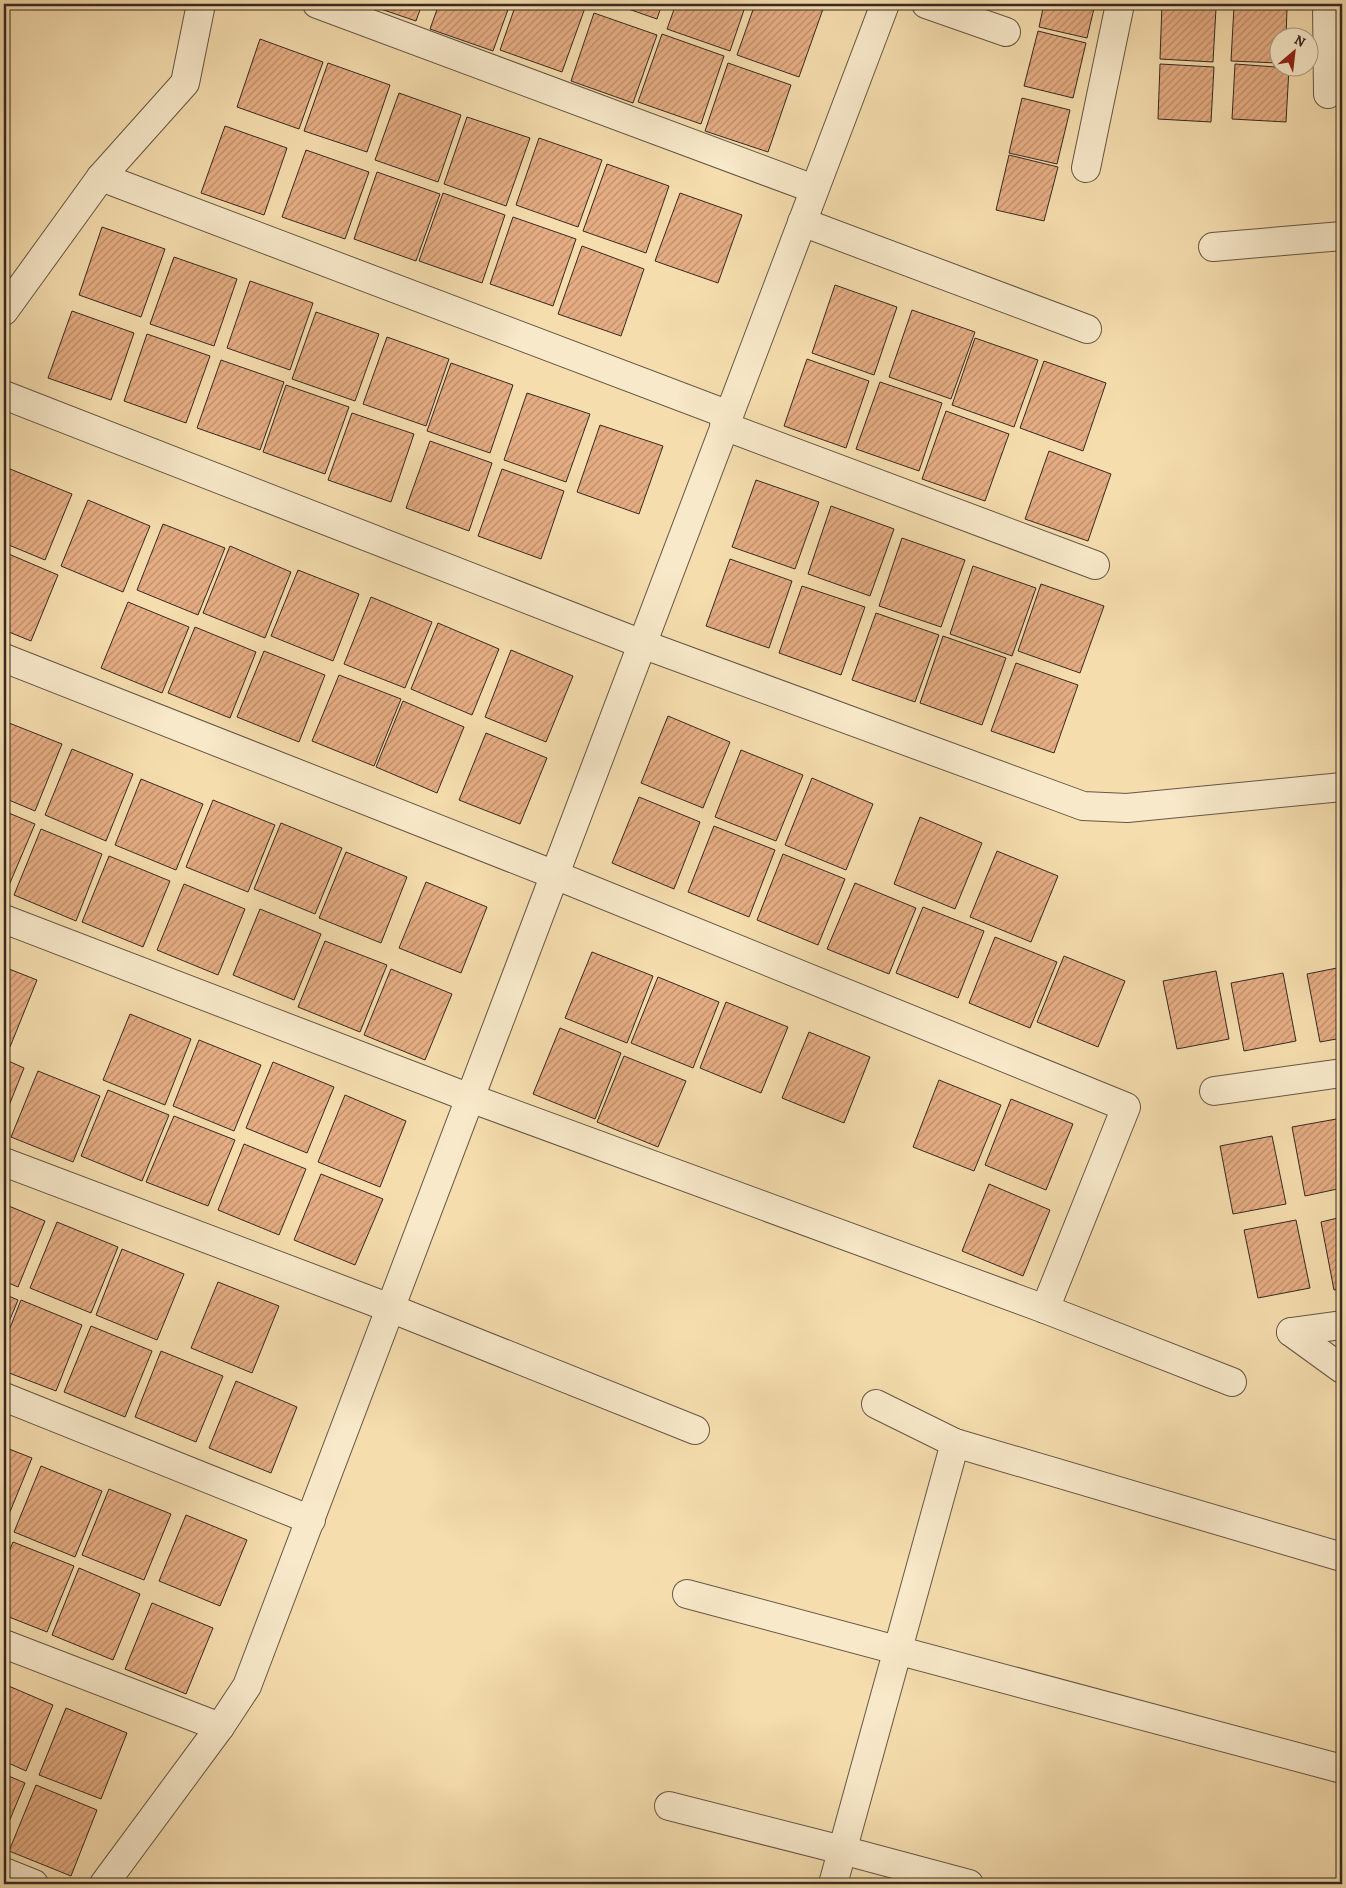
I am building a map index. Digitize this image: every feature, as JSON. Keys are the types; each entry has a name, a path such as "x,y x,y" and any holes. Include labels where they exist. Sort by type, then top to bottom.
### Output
{"street":[{"path":"4,310 101,177 185,83 201,4"},
{"path":"317,4 814,189"},
{"path":"104,1884 220,1727 247,1686 885,4"},
{"path":"926,4 1006,32"},
{"path":"1086,168 1120,4"},
{"path":"1327,4 1328,94"},
{"path":"101,177 1095,565"},
{"path":"802,222 1087,329"},
{"path":"1212,247 1342,236"},
{"path":"4,394 642,644 1083,806 1127,808 1342,787"},
{"path":"4,658 555,875 1126,1107 1044,1308"},
{"path":"4,919 470,1098 1044,1308 1232,1382"},
{"path":"1214,1091 1342,1073"},
{"path":"4,1162 390,1308 695,1430"},
{"path":"1342,1325 1291,1332 1342,1369"},
{"path":"4,1397 311,1520"},
{"path":"876,1404 955,1443 1342,1557"},
{"path":"833,1884 955,1443"},
{"path":"687,1594 1342,1768"},
{"path":"4,1644 220,1727"},
{"path":"669,1806 969,1884"},
{"path":"4,1872 34,1884"}],"building":[{"path":"366,4 422,4 416,21"},
{"path":"439,4 510,4 493,51 430,29"},
{"path":"516,4 586,5 562,72 500,50"},
{"path":"614,4 662,4 657,19"},
{"path":"676,4 746,4 730,51 667,29"},
{"path":"755,4 807,4 823,9 799,77 737,55"},
{"path":"1044,4 1095,4 1087,38 1039,27"},
{"path":"1162,4 1216,8 1213,62 1160,59"},
{"path":"1234,6 1287,9 1286,28 1268,28 1268,63 1231,61"},
{"path":"594,13 657,35 633,103 571,81"},
{"path":"1038,31 1086,43 1073,98 1024,86"},
{"path":"662,34 724,56 701,124 638,102"},
{"path":"260,39 323,62 299,129 237,107"},
{"path":"328,63 390,85 367,152 304,131"},
{"path":"728,63 791,85 768,152 705,131"},
{"path":"1160,64 1214,67 1211,122 1158,119"},
{"path":"1235,64 1268,66 1268,78 1288,78 1286,122 1232,119"},
{"path":"399,93 461,115 438,182 375,160"},
{"path":"1022,98 1070,110 1057,164 1009,153"},
{"path":"467,117 530,138 506,206 444,184"},
{"path":"225,126 287,148 264,215 201,193"},
{"path":"539,138 602,160 578,227 516,205"},
{"path":"306,150 369,172 345,239 282,217"},
{"path":"1009,155 1058,167 1044,221 996,210"},
{"path":"607,164 669,186 646,253 583,231"},
{"path":"377,172 440,194 416,261 354,239"},
{"path":"443,193 505,215 482,283 419,261"},
{"path":"680,193 742,215 718,283 655,261"},
{"path":"513,217 576,239 553,306 490,284"},
{"path":"102,227 165,249 141,317 79,295"},
{"path":"582,246 644,269 621,336 558,314"},
{"path":"174,257 237,279 214,346 150,324"},
{"path":"250,281 313,303 290,370 227,348"},
{"path":"835,285 897,307 874,375 812,353"},
{"path":"912,310 975,332 951,399 889,377"},
{"path":"72,311 134,333 111,400 48,378"},
{"path":"316,312 379,334 355,401 292,379"},
{"path":"147,334 210,356 186,423 124,401"},
{"path":"387,337 449,359 426,426 363,404"},
{"path":"975,338 1038,360 1014,427 952,405"},
{"path":"807,359 869,381 846,448 784,426"},
{"path":"221,360 284,382 260,450 197,428"},
{"path":"1044,361 1106,383 1083,451 1020,428"},
{"path":"451,363 513,385 490,453 427,431"},
{"path":"880,382 942,403 919,471 856,449"},
{"path":"286,385 349,407 325,474 263,452"},
{"path":"527,393 590,414 566,482 504,460"},
{"path":"946,411 1009,434 985,501 922,479"},
{"path":"352,413 414,434 391,502 328,480"},
{"path":"600,425 663,446 639,514 577,492"},
{"path":"430,441 492,463 469,531 406,508"},
{"path":"1049,451 1111,474 1088,541 1025,519"},
{"path":"10,469 72,494 45,560 4,543 4,486"},
{"path":"502,469 564,491 541,559 478,536"},
{"path":"756,480 819,502 795,569 732,547"},
{"path":"88,500 150,526 123,592 61,566"},
{"path":"831,506 894,529 870,596 808,574"},
{"path":"163,524 225,548 198,615 137,590"},
{"path":"902,538 965,560 941,627 879,606"},
{"path":"230,546 291,572 265,638 203,613"},
{"path":"4,552 58,575 31,641 4,630"},
{"path":"730,559 792,581 769,648 706,626"},
{"path":"973,566 1036,588 1012,656 950,634"},
{"path":"298,570 359,594 333,661 271,636"},
{"path":"1041,584 1104,606 1080,673 1018,651"},
{"path":"802,586 865,607 841,675 779,653"},
{"path":"371,597 432,622 405,688 344,664"},
{"path":"128,602 189,627 162,693 101,668"},
{"path":"876,613 939,635 915,702 852,680"},
{"path":"438,623 499,649 472,715 411,689"},
{"path":"195,627 256,652 230,718 168,693"},
{"path":"943,636 1006,658 982,725 920,703"},
{"path":"511,650 573,676 546,742 485,717"},
{"path":"264,651 325,675 299,742 237,717"},
{"path":"1016,663 1078,685 1054,753 991,731"},
{"path":"339,675 401,699 374,766 312,741"},
{"path":"403,701 464,727 437,793 376,767"},
{"path":"668,716 730,742 703,808 641,783"},
{"path":"4,721 62,744 35,811 4,798"},
{"path":"486,733 547,758 520,824 459,800"},
{"path":"72,749 133,774 106,841 45,815"},
{"path":"741,750 803,775 776,841 715,817"},
{"path":"812,778 873,804 846,870 785,845"},
{"path":"141,779 203,804 176,870 115,845"},
{"path":"639,797 700,822 674,889 612,863"},
{"path":"213,800 275,825 248,892 186,867"},
{"path":"4,811 35,824 7,890 4,888"},
{"path":"920,817 982,843 955,909 894,884"},
{"path":"281,823 342,848 315,914 254,889"},
{"path":"714,826 775,850 749,917 688,892"},
{"path":"41,829 102,854 76,921 14,895"},
{"path":"997,851 1058,876 1031,942 970,917"},
{"path":"346,852 407,877 381,943 319,918"},
{"path":"783,854 845,879 818,945 757,920"},
{"path":"109,856 170,881 143,947 82,922"},
{"path":"426,882 487,907 461,973 399,948"},
{"path":"855,883 916,908 889,974 827,949"},
{"path":"184,884 245,909 218,975 157,950"},
{"path":"923,907 984,931 958,998 896,973"},
{"path":"260,909 321,934 294,1000 233,975"},
{"path":"995,937 1057,962 1030,1028 969,1003"},
{"path":"325,941 387,965 360,1032 298,1007"},
{"path":"592,952 653,976 627,1043 565,1018"},
{"path":"1064,956 1125,981 1098,1047 1037,1022"},
{"path":"4,967 37,980 10,1047 4,1044"},
{"path":"1342,967 1342,1038 1320,1042 1307,974"},
{"path":"391,969 452,994 425,1060 364,1035"},
{"path":"1216,971 1229,1039 1177,1049 1163,981"},
{"path":"1283,973 1296,1041 1244,1051 1231,983"},
{"path":"658,977 719,1002 693,1068 631,1043"},
{"path":"726,1002 788,1027 761,1093 700,1068"},
{"path":"130,1014 191,1039 165,1105 103,1080"},
{"path":"560,1028 621,1053 595,1119 533,1094"},
{"path":"809,1032 870,1057 844,1123 782,1098"},
{"path":"199,1040 261,1065 234,1131 173,1106"},
{"path":"624,1056 686,1081 658,1147 597,1122"},
{"path":"4,1059 24,1068 4,1118"},
{"path":"273,1062 334,1087 307,1153 246,1128"},
{"path":"38,1071 100,1096 73,1162 11,1137"},
{"path":"939,1080 1001,1105 974,1171 913,1147"},
{"path":"108,1090 169,1115 142,1181 81,1156"},
{"path":"345,1095 406,1121 380,1187 318,1162"},
{"path":"1011,1099 1073,1124 1046,1190 985,1165"},
{"path":"174,1116 235,1140 208,1206 146,1182"},
{"path":"1342,1118 1342,1188 1305,1196 1292,1127"},
{"path":"1272,1136 1286,1204 1233,1214 1220,1146"},
{"path":"244,1144 306,1169 279,1235 218,1210"},
{"path":"321,1174 383,1199 355,1265 294,1240"},
{"path":"989,1184 1050,1210 1023,1276 962,1251"},
{"path":"4,1204 45,1221 18,1287 4,1281"},
{"path":"1342,1217 1342,1288 1334,1290 1321,1222"},
{"path":"1296,1220 1310,1288 1258,1298 1244,1230"},
{"path":"57,1222 118,1247 91,1313 30,1288"},
{"path":"122,1249 184,1274 157,1340 96,1315"},
{"path":"218,1282 279,1306 252,1373 191,1348"},
{"path":"4,1294 18,1300 4,1334"},
{"path":"21,1300 82,1325 56,1391 4,1371 4,1343"},
{"path":"91,1326 152,1351 125,1417 64,1392"},
{"path":"161,1351 223,1376 196,1442 135,1417"},
{"path":"236,1381 297,1407 271,1473 209,1448"},
{"path":"4,1447 32,1458 5,1524 4,1523"},
{"path":"41,1466 102,1491 75,1557 14,1532"},
{"path":"109,1489 171,1514 144,1580 82,1555"},
{"path":"186,1515 247,1540 220,1606 159,1581"},
{"path":"13,1542 74,1566 47,1632 4,1615 4,1563"},
{"path":"79,1568 140,1594 113,1660 52,1635"},
{"path":"152,1603 213,1628 186,1694 125,1669"},
{"path":"4,1684 53,1705 26,1771 4,1761"},
{"path":"66,1708 127,1733 101,1799 39,1775"},
{"path":"4,1774 25,1783 4,1834"},
{"path":"36,1785 97,1810 71,1876 9,1851"}]}
